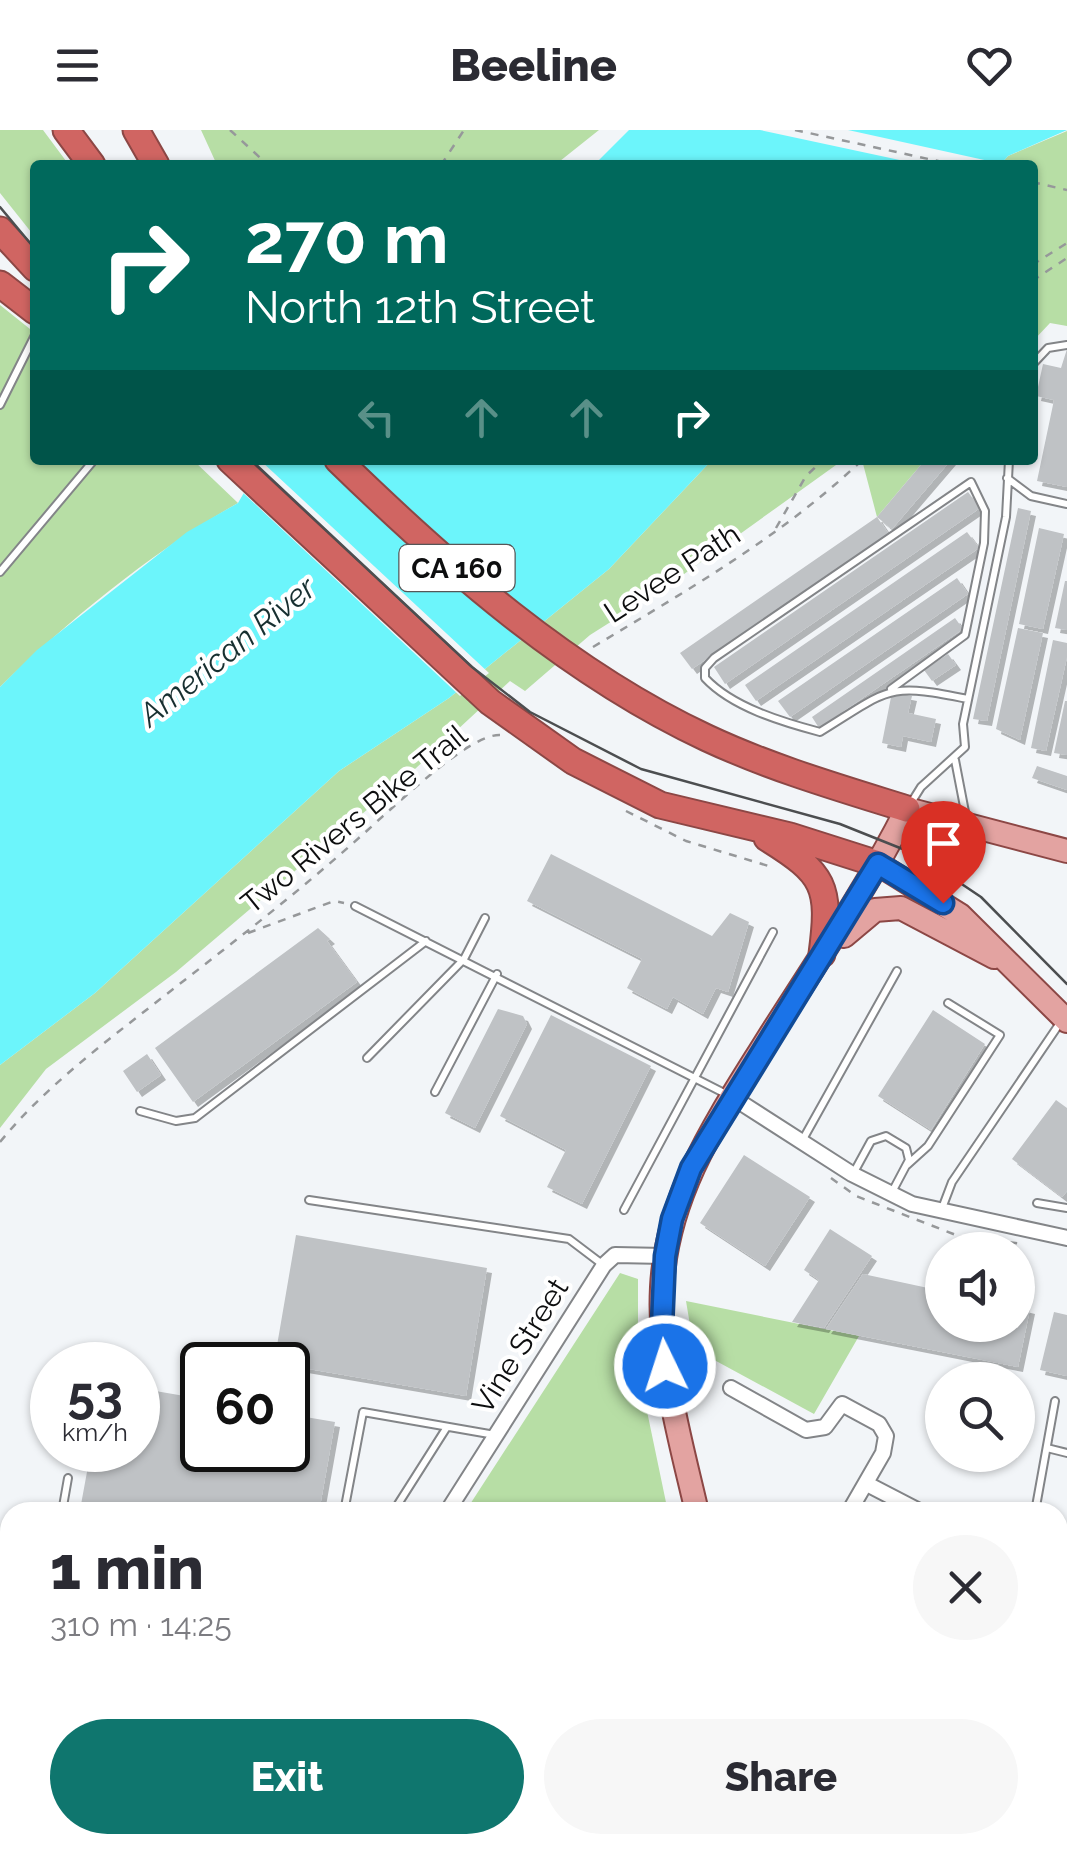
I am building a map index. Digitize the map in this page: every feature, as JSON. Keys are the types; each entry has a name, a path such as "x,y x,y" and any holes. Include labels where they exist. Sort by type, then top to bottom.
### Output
{"highway":[{"path":"66,130 88,160"},
{"path":"136,130 153,160"},
{"path":"0,230 30,263"},
{"path":"0,284 30,307"},
{"name":"CA 160","path":"235,465 490,702 574,761 636,794 750,827"},
{"name":"CA 160","path":"343,465 442,556 588,657"},
{"path":"588,657 678,724 734,750 908,809"},
{"path":"750,827 866,860"},
{"path":"750,827 817,874 827,896 822,954"}],"main road":[{"path":"694,1502 665,1366 665,1256 672,1219 691,1168 822,954 866,860 908,809 1067,851"},
{"path":"866,860 960,915 1066,1019"},
{"path":"822,954 867,914 894,908 918,914 1022,972"}],"street":[{"path":"732,1097 891,1195 940,1212 1066,1233"},
{"name":"Vine Street","path":"452,1502 604,1265 615,1255 665,1256"},
{"path":"731,1388 806,1430 825,1428 842,1404 879,1424 886,1436 855,1502"},
{"path":"867,1484 902,1502"}],"lane":[{"path":"0,405 30,345"},
{"path":"1038,358 1048,348 1067,345"},
{"path":"0,572 90,465"},
{"path":"908,809 921,787 965,747 962,736 968,699 1006,517 1008,465"},
{"path":"1006,477 1031,496 1067,504"},
{"path":"891,689 965,635 984,543 985,512 970,482 705,668 705,678 717,690 789,724 820,732 891,689 913,688 968,699"},
{"path":"955,760 958,792 969,828"},
{"path":"356,906 732,1097"},
{"path":"367,1058 464,959 485,918"},
{"path":"624,1210 692,1076 773,932"},
{"path":"140,1110 176,1121 195,1118 426,940"},
{"path":"802,1142 897,971"},
{"path":"435,1092 496,974"},
{"path":"891,1195 907,1165 928,1146 1000,1035 948,1003"},
{"path":"940,1212 952,1182 1066,1019"},
{"path":"852,1174 871,1140 881,1136 906,1148 907,1165"},
{"path":"309,1200 569,1239 604,1265"},
{"path":"1037,1202 1067,1208"},
{"path":"1037,1502 1055,1402"},
{"path":"346,1502 362,1412 496,1435"},
{"path":"400,1502 447,1427"},
{"path":"1047,1448 1067,1453"},
{"path":"64,1502 68,1478"}],"path":[{"path":"230,130 263,160"},
{"path":"444,160 464,130"},
{"path":"796,130 933,160"},
{"path":"1038,183 1067,190"},
{"path":"1038,261 1067,243"},
{"path":"1038,278 1067,258"},
{"name":"Levee Path","path":"773,532 806,476 818,465"},
{"name":"Levee Path","path":"588,657 773,532 824,495 857,465"},
{"name":"Two Rivers Bike Trail","path":"0,1142 26,1111 83,1061 242,936 459,754 494,734 512,741"},
{"path":"616,806 686,841 776,867"},
{"path":"242,936 334,901 356,906"}],"green space":[{"path":"0,130 43,130 65,160 30,160 30,231 0,193"},
{"path":"201,130 599,130 561,160 215,160"},
{"path":"1067,131 1067,326 1050,323 1038,336 1038,160 1004,160"},
{"path":"0,305 30,329 30,465 198,465 238,503 113,587 0,687"},
{"path":"707,465 836,465 666,587 590,635 525,691 510,681 415,769 176,972 46,1069 0,1128 0,1065 95,993 339,771 449,698 609,569"},
{"path":"863,465 921,465 877,517"},
{"path":"620,1273 638,1279 638,1368 666,1502 471,1502"},
{"path":"686,1301 859,1336 814,1414 694,1349"}],"water":[{"path":"629,130 1067,130 1004,160 599,160"},
{"name":"American River","path":"260,465 707,465 609,569 449,698 339,771 95,993 0,1065 0,687 37,650 187,532 238,503"}],"pier":[{"path":"760,130 848,130 984,160 900,160"},
{"path":"254,465 265,465 489,673 460,696 240,490"}],"building":[{"path":"1067,349 1067,487 1037,481 1054,400 1038,396 1038,387 1043,364 1061,368"},
{"path":"921,465 947,465 892,529 877,517"},
{"path":"968,492 980,508 725,684 714,667"},
{"path":"1018,508 1031,511 987,721 973,719"},
{"path":"877,517 888,533 692,669 680,653"},
{"path":"1039,528 1064,534 1043,629 1019,624"},
{"path":"967,532 979,548 756,701 745,685"},
{"path":"957,578 968,594 790,717 778,701"},
{"path":"1067,581 1067,630 1055,628"},
{"path":"955,618 963,629 819,728 812,717"},
{"path":"1018,628 1043,633 1020,740 996,729"},
{"path":"1053,640 1067,643 1067,657 1046,751 1031,748"},
{"path":"948,654 956,665 932,681 924,670"},
{"path":"892,692 912,696 908,713 936,719 931,742 903,736 901,747 882,743"},
{"path":"1067,701 1067,755 1054,753"},
{"path":"1037,766 1067,776 1067,790 1032,778"},
{"path":"551,854 712,936 730,913 749,922 728,992 716,988 703,1014 673,997 667,1009 627,988 642,959 527,901"},
{"path":"318,928 330,939 327,941 357,982 193,1102 155,1048"},
{"path":"498,1009 523,1016 527,1024 475,1128 445,1113"},
{"path":"933,1010 985,1044 931,1130 878,1096"},
{"path":"551,1015 651,1066 582,1204 547,1187 566,1150 500,1116"},
{"path":"147,1054 161,1075 137,1092 123,1071"},
{"path":"1056,1100 1067,1108 1067,1191 1062,1197 1012,1159"},
{"path":"744,1155 810,1197 765,1266 700,1223"},
{"path":"830,1229 872,1256 824,1328 792,1322 819,1280 804,1270"},
{"path":"296,1235 487,1268 466,1396 310,1369 310,1342 278,1342"},
{"path":"863,1274 925,1287 925,1342 1023,1342 1019,1362 993,1362 826,1329"},
{"path":"1054,1312 1067,1315 1067,1376 1040,1370"},
{"path":"160,1392 180,1395 180,1472 310,1472 310,1418 335,1422 321,1502 81,1502 87,1472 160,1472"}],"tram line":[{"path":"0,207 30,243"},
{"path":"256,465 472,667 530,712 641,769 840,824 920,856 981,897 1067,984"}],"route":[{"path":"665,1366 662,1286 672,1219 710,1131 878,864 943,903"}]}
